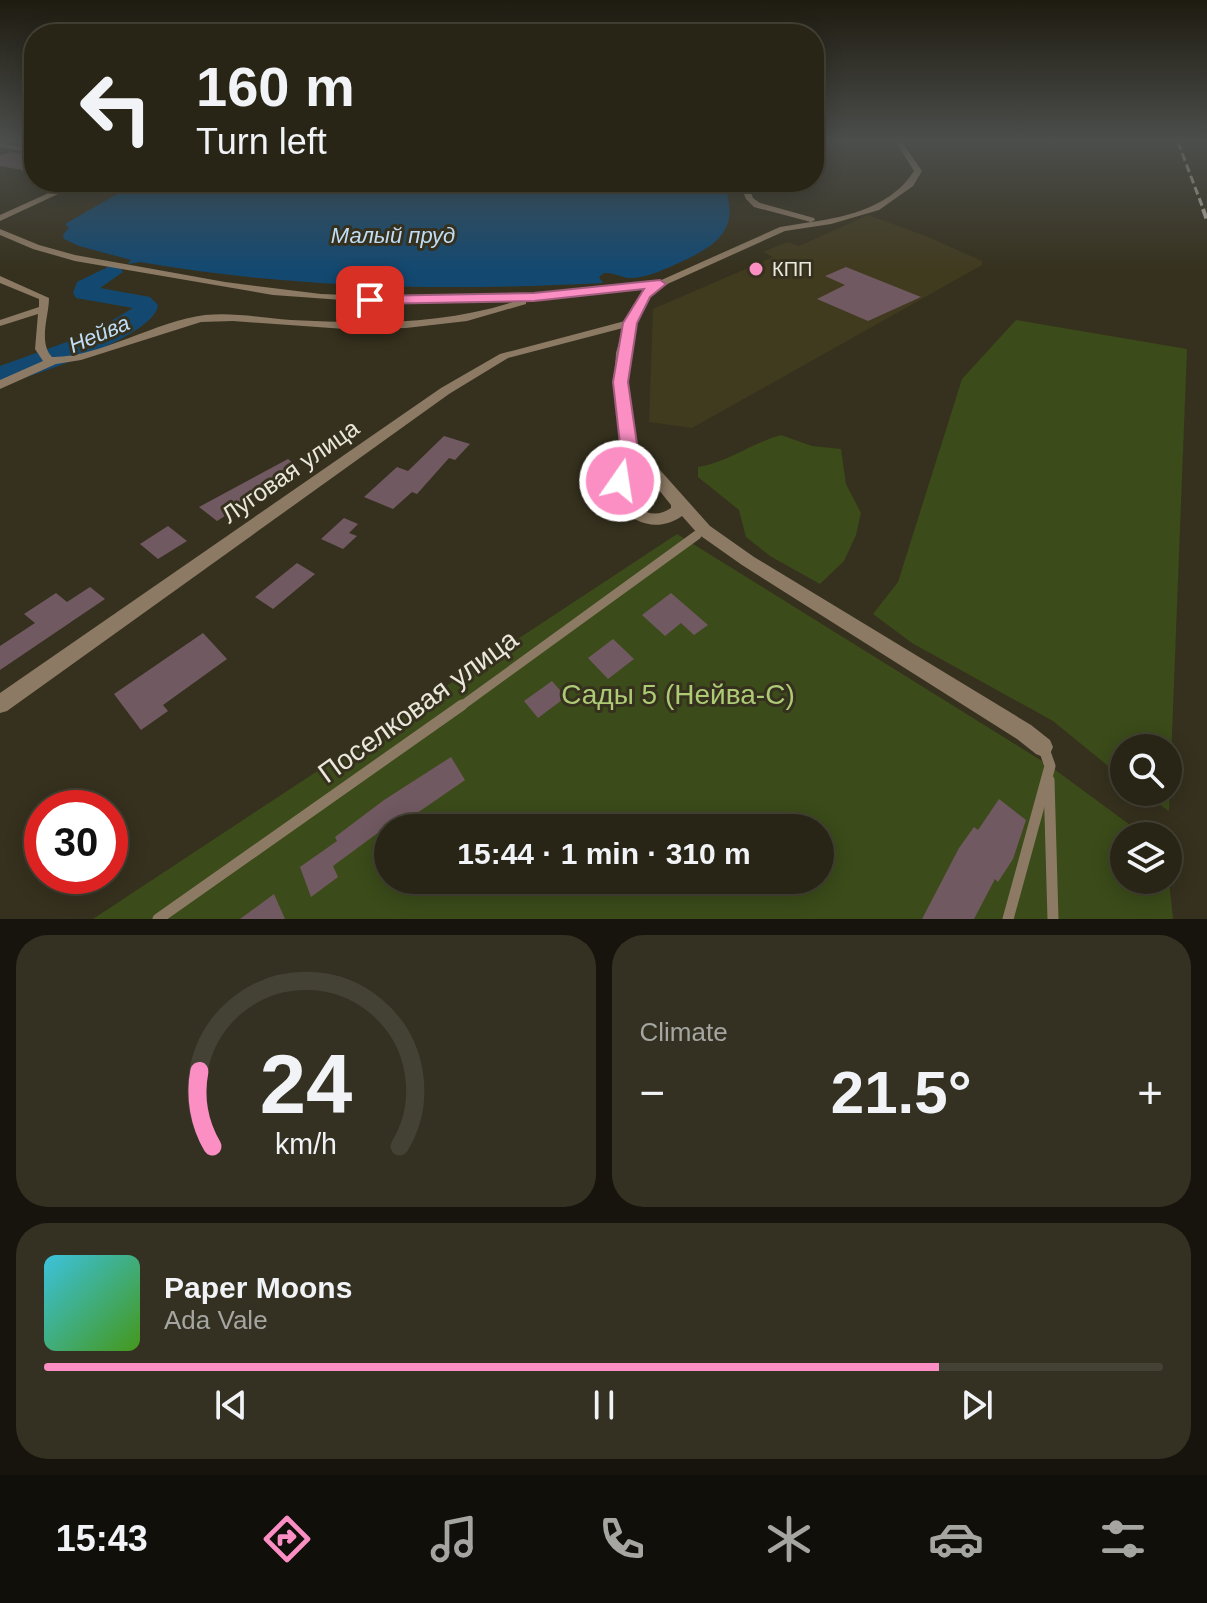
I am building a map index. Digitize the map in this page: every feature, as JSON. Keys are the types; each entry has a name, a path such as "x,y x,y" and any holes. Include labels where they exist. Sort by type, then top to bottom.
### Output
{"street":[{"path":"679,504 678,511 670,518 654,521 630,510 616,493 629,444 620,382 630,323 644,295 660,284 783,229 831,222 876,208 909,185"},
{"path":"0,218 58,192"},
{"path":"747,192 750,199 767,210 831,222"},
{"path":"0,232 35,246 110,265 253,291 346,299 534,297 660,284"},
{"path":"0,279 44,298 46,357"},
{"path":"0,385 46,357 74,359 160,328 200,319 237,318 327,325 394,323 471,317 534,297"},
{"path":"0,323 43,309"},
{"name":"Луговая улица","path":"0,704 445,391 504,356 630,323"},
{"path":"629,444 704,530 787,587 1024,732 1043,747"}],"lane":[{"name":"Поселковая улица","path":"158,919 365,775 704,530"},
{"path":"1043,747 1049,770 1053,919"},
{"path":"1008,919 1049,770"}],"shaded area":[{"path":"868,215 926,236 982,261 982,265 692,428 649,422 653,309 773,257 763,252 787,242 799,246"}],"green space":[{"path":"1016,320 1187,349 1172,734 1110,734 1110,768 1053,721 912,643 873,614 898,582 962,379"},
{"path":"781,435 812,446 841,449 846,484 861,513 856,535 844,561 820,584 770,556 746,537 739,510 698,477 698,467"},
{"name":"Сады 5 (Нейва-С)","path":"677,534 1050,766 1126,822 1110,822 1110,894 1170,894 1173,919 93,919"}],"water":[{"name":"Малый пруд","path":"121,192 726,192 730,211 728,223 716,241 664,270 634,278 604,273 599,277 603,283 544,286 428,287 314,283 140,262 128,264 131,260 64,239 63,234 69,228 65,224"}],"building":[{"path":"846,267 921,297 868,321 817,299 845,285 825,276"},
{"path":"444,436 470,444 455,460 449,458 417,494 412,492 393,509 364,497 397,467 408,471"},
{"path":"288,459 300,468 247,498 250,500 217,521 199,507"},
{"path":"344,518 358,524 349,533 357,536 343,549 321,539"},
{"path":"168,526 187,541 158,559 140,544"},
{"path":"297,563 315,574 273,609 255,597"},
{"path":"90,587 105,599 0,670 0,646 35,623 24,614 56,593 67,602"},
{"path":"671,593 708,625 694,635 681,623 665,636 642,615"},
{"path":"203,633 227,659 163,705 168,711 141,730 114,694"},
{"path":"613,639 634,659 608,679 588,658"},
{"path":"552,681 566,697 538,718 524,701"},
{"path":"451,757 465,780 416,814 374,814 374,836 333,866 338,877 311,897 300,867 337,841 335,837 384,800"},
{"path":"999,799 1026,820 1013,859 998,882 995,879 974,919 922,919 959,848 974,827 978,830"},
{"path":"274,894 285,919 240,919"}],"waterway":[{"name":"Нейва","path":"0,376 98,340 117,331 146,310 146,305 141,302 85,293 85,287 112,272"}],"railway":[{"path":"1194,185 1204,211"},
{"path":"1203,209 1207,220"}],"place":[{"name":"КПП","path":"756,269"}],"route":[{"path":"370,300 534,297 660,284 644,295 630,323 620,382 629,444 620,481"}]}
